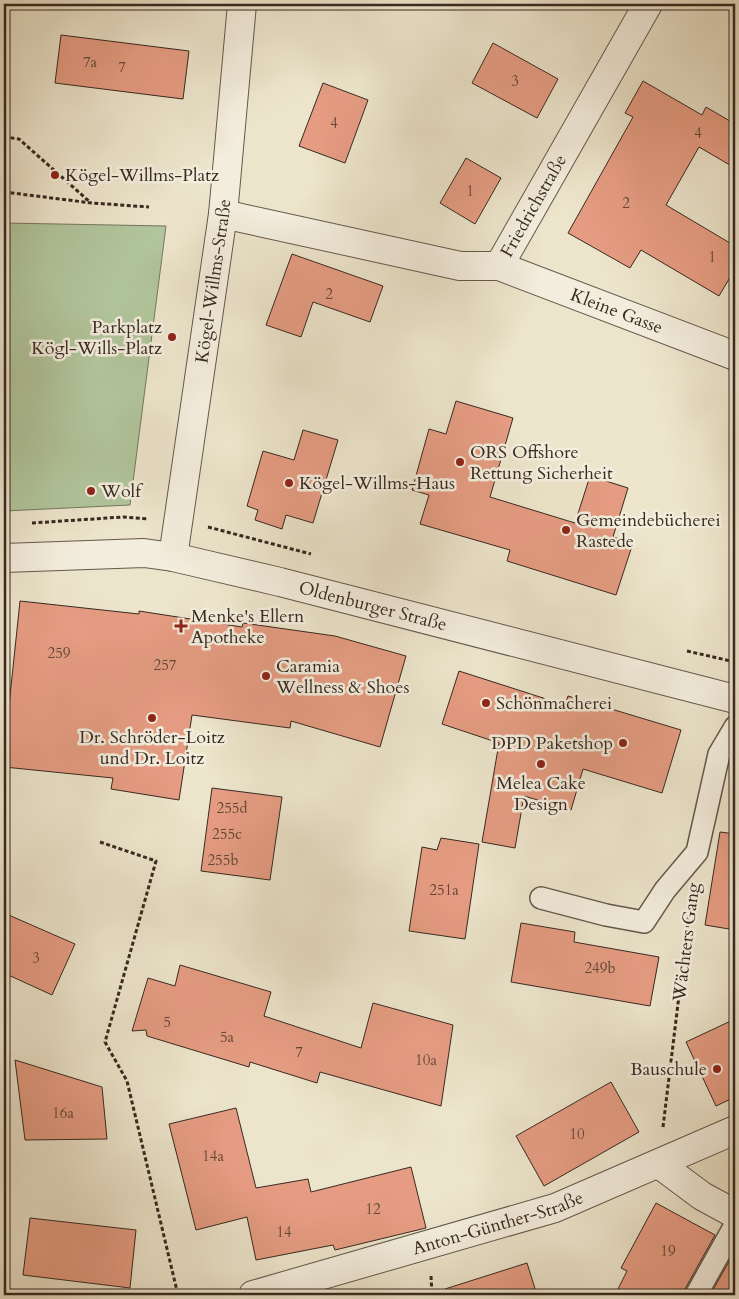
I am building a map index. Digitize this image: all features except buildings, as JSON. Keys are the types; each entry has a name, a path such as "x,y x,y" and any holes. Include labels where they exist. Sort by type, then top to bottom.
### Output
{"street":[{"name":"Kögel-Willms-Straße","path":"173,557 223,214 242,4"},
{"name":"Friedrichstraße","path":"223,214 460,266 499,266 648,4"},
{"name":"Kleine Gasse","path":"499,266 735,356"},
{"name":"Oldenburger Straße","path":"4,558 144,553 173,557 280,582 735,699"},
{"name":"Anton-Günther-Straße","path":"253,1295 555,1208 735,1130"},
{"path":"659,1164 702,1196 735,1214"}],"lane":[{"path":"541,898 606,915 644,922 665,890 697,852 719,754 735,726"},
{"path":"696,1295 735,1225"}],"path":[{"path":"4,137 18,138 92,203"},
{"path":"4,192 92,203 148,207"},
{"path":"100,842 156,861 105,1042 127,1081 178,1295"},
{"name":"Wächters Gang","path":"659,1164 691,901"}],"green space":[{"path":"4,223 166,226 130,505 4,511"}],"place":[{"name":"Kögel-Willms-Platz","path":"55,175"},
{"name":"Parkplatz Kögl-Wills-Platz","path":"172,337"},
{"name":"ORS Offshore Rettung Sicherheit","path":"460,462"},
{"name":"Kögel-Willms-Haus","path":"289,483"},
{"name":"Wolf","path":"91,491"},
{"name":"Gemeindebücherei Rastede","path":"566,530"},
{"name":"Menke's Ellern Apotheke","path":"181,626"},
{"name":"Caramia Wellness & Shoes","path":"266,676"},
{"name":"Schönmacherei","path":"486,703"},
{"name":"Dr. Schröder-Loitz und Dr. Loitz","path":"152,718"},
{"name":"DPD Paketshop","path":"623,743"},
{"name":"Melea Cake Design","path":"541,764"},
{"name":"Bauschule","path":"717,1069"}]}
